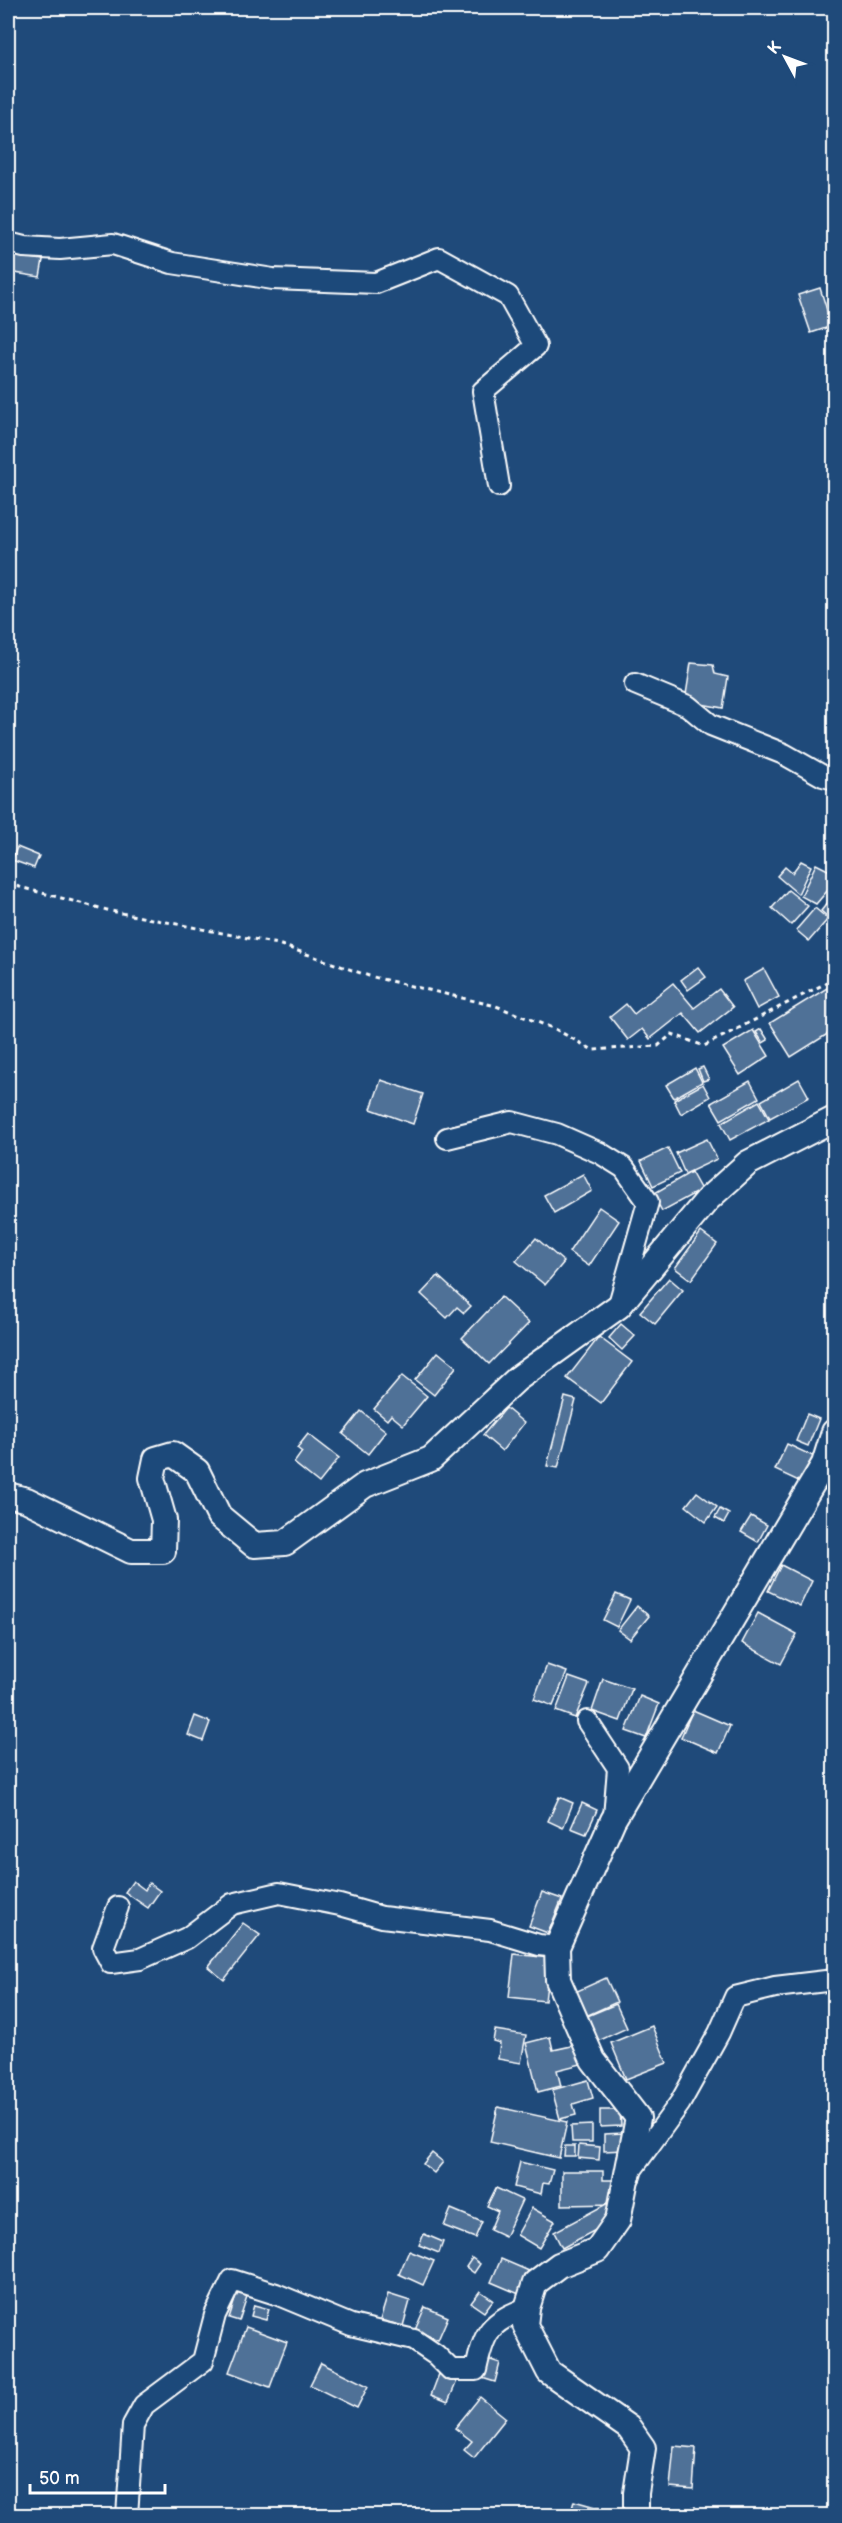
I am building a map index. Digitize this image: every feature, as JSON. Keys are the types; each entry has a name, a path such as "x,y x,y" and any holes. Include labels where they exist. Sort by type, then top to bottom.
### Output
{"street":[{"path":"8,243 24,247 60,249 113,244 172,263 273,279 375,283 439,258 508,296 536,346 483,391 499,486"},
{"path":"634,684 688,706 711,725 784,754 823,776 834,779"},
{"path":"8,1495 27,1500 131,1551 163,1551 164,1520 152,1478 156,1459 173,1454 197,1471 219,1516 254,1545 285,1543 365,1485 431,1459 517,1379 619,1306 708,1199 748,1163 834,1119"},
{"path":"447,1138 512,1122 558,1134 624,1168 648,1202 619,1306"},
{"path":"627,2184 638,2118 593,2060 558,1980 556,1947 613,1820 824,1464 834,1432"},
{"path":"587,1720 618,1768 613,1820"},
{"path":"118,1906 103,1948 111,1963 140,1959 187,1938 232,1904 279,1893 340,1905 382,1917 490,1930 538,1946 556,1947"},
{"path":"636,2516 636,2493 643,2448 629,2428 549,2372 525,2325 527,2307 535,2283 559,2265 597,2250 618,2220 632,2169 680,2103 719,2033 735,1997 775,1987 834,1980"},
{"path":"127,2516 134,2425 144,2405 203,2361 215,2315 232,2280 276,2294 351,2325 414,2340 436,2355 451,2370 476,2370 482,2338 504,2316 527,2307"}],"path":[{"path":"8,884 111,911 278,944 369,976 496,1006 555,1029 593,1050 658,1046 672,1034 704,1046 834,979"}],"building":[{"path":"11,255 43,260 40,277 9,272"},
{"path":"820,288 832,326 811,333 798,295"},
{"path":"691,663 713,665 715,674 728,677 723,708 685,701"},
{"path":"17,847 39,856 34,868 12,860"},
{"path":"801,861 811,866 798,894 777,876 785,867 792,873"},
{"path":"816,864 834,873 834,893 828,890 816,904 801,896"},
{"path":"788,890 808,906 791,925 772,908"},
{"path":"833,896 834,898 834,922 821,911"},
{"path":"815,908 828,919 809,941 796,930"},
{"path":"698,967 706,977 688,990 681,980"},
{"path":"764,969 779,997 757,1009 743,981"},
{"path":"673,983 694,1008 719,989 733,1007 700,1033 683,1013 650,1039 642,1029 628,1040 610,1017 626,1004 634,1014"},
{"path":"827,988 834,1000 834,1030 791,1057 770,1023"},
{"path":"761,1029 768,1040 763,1043 756,1032"},
{"path":"753,1030 769,1056 740,1075 723,1048"},
{"path":"703,1067 709,1079 703,1081 698,1069"},
{"path":"695,1068 702,1082 674,1098 666,1085"},
{"path":"799,1079 809,1097 770,1118 761,1101"},
{"path":"381,1080 423,1094 413,1124 371,1109"},
{"path":"750,1081 759,1098 721,1120 711,1103"},
{"path":"703,1084 710,1097 681,1114 674,1100"},
{"path":"759,1101 769,1119 730,1140 721,1123"},
{"path":"707,1139 717,1159 685,1174 676,1153"},
{"path":"668,1148 680,1173 653,1186 641,1161"},
{"path":"691,1172 701,1190 662,1211 653,1194"},
{"path":"583,1174 592,1191 554,1213 544,1195"},
{"path":"599,1207 619,1221 589,1266 569,1252"},
{"path":"701,1232 717,1244 691,1280 675,1268"},
{"path":"536,1238 564,1262 545,1285 516,1261"},
{"path":"438,1276 471,1306 464,1313 457,1307 447,1318 421,1294"},
{"path":"669,1278 683,1290 655,1324 640,1312"},
{"path":"501,1297 529,1323 489,1364 462,1338"},
{"path":"621,1324 635,1336 622,1350 609,1338"},
{"path":"599,1337 632,1362 601,1403 567,1378"},
{"path":"438,1352 456,1367 434,1395 415,1380"},
{"path":"402,1376 427,1396 403,1425 391,1415 387,1420 374,1409"},
{"path":"565,1397 576,1400 558,1468 547,1466"},
{"path":"506,1408 524,1423 502,1451 483,1435"},
{"path":"361,1411 386,1431 368,1454 343,1434"},
{"path":"807,1414 819,1419 808,1446 796,1441"},
{"path":"308,1434 339,1458 319,1483 294,1463 302,1452 297,1448"},
{"path":"787,1444 815,1457 803,1483 775,1470"},
{"path":"834,1475 834,1496 825,1489"},
{"path":"697,1492 717,1507 706,1522 686,1506"},
{"path":"720,1509 729,1514 724,1523 715,1518"},
{"path":"751,1516 767,1525 758,1542 741,1532"},
{"path":"781,1565 812,1581 800,1606 768,1591"},
{"path":"616,1594 630,1600 617,1627 603,1620"},
{"path":"637,1606 649,1616 630,1639 618,1630"},
{"path":"758,1613 797,1634 781,1664 742,1643"},
{"path":"547,1665 567,1672 553,1706 534,1699"},
{"path":"569,1677 589,1684 575,1718 556,1711"},
{"path":"603,1679 632,1689 620,1721 592,1711"},
{"path":"640,1696 659,1704 646,1738 626,1731"},
{"path":"693,1710 730,1726 718,1753 681,1737"},
{"path":"195,1716 210,1722 203,1741 188,1735"},
{"path":"559,1797 573,1803 563,1828 548,1821"},
{"path":"582,1803 597,1810 586,1834 571,1828"},
{"path":"133,1881 145,1890 149,1883 160,1891 148,1908 125,1892"},
{"path":"542,1892 562,1899 548,1933 529,1926"},
{"path":"243,1923 260,1935 224,1980 208,1967"},
{"path":"514,1954 550,1958 545,2001 509,1997"},
{"path":"606,1978 617,2002 586,2016 575,1992"},
{"path":"616,2004 627,2028 596,2042 585,2017"},
{"path":"652,2026 667,2063 626,2079 611,2043"},
{"path":"495,2030 526,2035 521,2063 498,2059 500,2043 493,2041"},
{"path":"550,2037 553,2050 576,2045 581,2064 557,2070 561,2086 538,2092 526,2043"},
{"path":"588,2080 593,2098 573,2104 576,2115 560,2119 552,2090"},
{"path":"498,2107 567,2122 559,2158 490,2142"},
{"path":"600,2110 620,2110 621,2126 600,2127"},
{"path":"592,2125 592,2142 572,2142 571,2126"},
{"path":"624,2133 625,2150 604,2151 604,2134"},
{"path":"579,2145 600,2147 599,2160 578,2158"},
{"path":"565,2146 575,2146 575,2156 564,2156"},
{"path":"432,2153 443,2162 434,2173 423,2164"},
{"path":"520,2162 553,2170 549,2184 543,2183 541,2194 514,2187"},
{"path":"562,2171 603,2171 603,2180 617,2180 617,2204 562,2205"},
{"path":"496,2188 522,2200 505,2237 490,2230 498,2211 487,2206"},
{"path":"608,2203 616,2219 562,2248 554,2232"},
{"path":"532,2208 555,2221 539,2248 517,2235"},
{"path":"451,2209 482,2222 475,2238 444,2226"},
{"path":"424,2234 443,2242 439,2253 419,2245"},
{"path":"409,2251 434,2261 423,2285 399,2274"},
{"path":"472,2258 480,2264 474,2273 466,2267"},
{"path":"501,2259 529,2271 519,2294 491,2282"},
{"path":"239,2287 249,2290 239,2321 229,2318"},
{"path":"480,2291 493,2300 484,2312 471,2303"},
{"path":"388,2294 410,2301 403,2326 380,2320"},
{"path":"254,2305 269,2309 266,2320 251,2316"},
{"path":"425,2307 448,2317 438,2340 415,2330"},
{"path":"246,2327 287,2342 270,2387 229,2372"},
{"path":"488,2359 500,2363 495,2382 482,2378"},
{"path":"321,2363 368,2386 357,2408 310,2385"},
{"path":"439,2374 457,2381 448,2402 431,2395"},
{"path":"480,2397 506,2418 474,2458 464,2450 472,2441 455,2428"},
{"path":"674,2446 696,2448 693,2489 670,2487"},
{"path":"574,2501 603,2509 601,2516 570,2516"},
{"path":"695,2507 697,2516 655,2516"}]}
